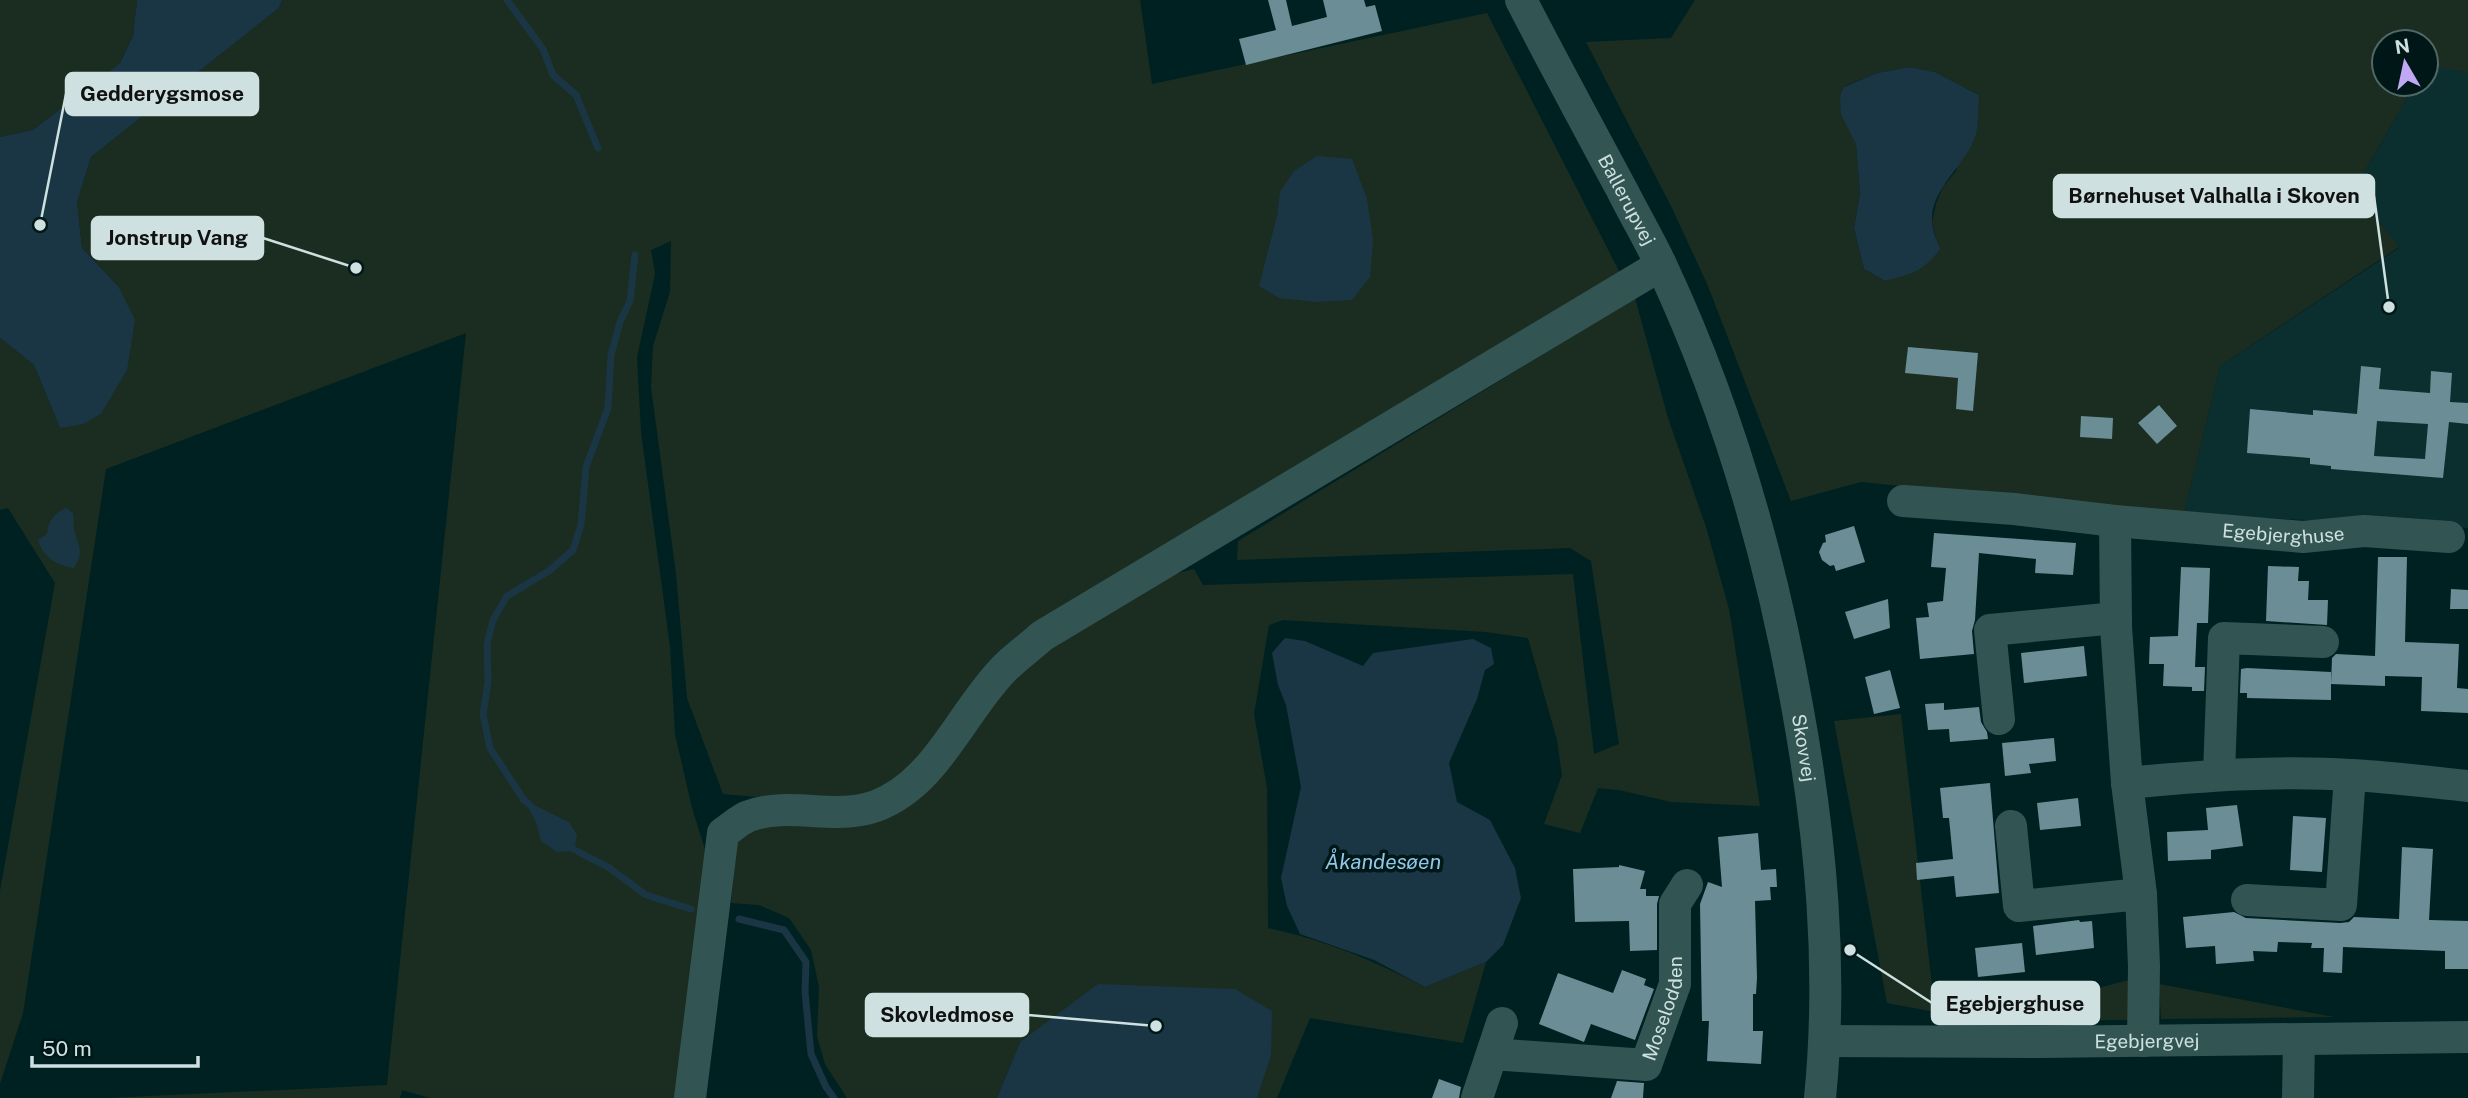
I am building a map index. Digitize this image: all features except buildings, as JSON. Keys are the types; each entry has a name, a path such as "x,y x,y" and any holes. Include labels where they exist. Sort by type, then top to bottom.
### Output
{"street":[{"name":"Ballerupvej","path":"1521,0 1661,265 1694,339 1718,407"},
{"path":"690,1098 723,833 747,816 771,810 848,812 876,806 899,794 923,775 1001,671 1042,636 1661,265"},
{"name":"Skovvej","path":"1718,407 1755,519 1784,634 1811,780 1826,946 1825,1041 1819,1098"},
{"name":"Egebjerghuse","path":"1903,501 2303,537 2364,531 2449,537"},
{"path":"2115,522 2116,618 2127,783 2141,894 2143,1041"},
{"path":"1999,719 1990,630 2116,618"},
{"path":"2219,774 2224,638 2323,642"},
{"path":"2127,783 2219,774 2350,775 2468,786"},
{"path":"2247,900 2341,905 2350,775"},
{"path":"2011,826 2019,906 2141,894"},
{"name":"Moselodden","path":"1492,1055 1646,1065 1675,984 1675,904 1687,886"},
{"path":"1477,1098 1502,1023"},
{"name":"Egebjergvej","path":"1825,1041 2468,1037"},
{"path":"2298,1040 2298,1098"}],"shaded area":[{"path":"2440,67 2468,73 2468,528 2184,514 2220,366 2399,248 2354,190 2407,98 2440,98"}],"green space":[{"path":"0,0 137,0 133,36 120,63 33,130 0,137"},
{"path":"282,0 1140,0 1152,84 1487,13 1623,279 1037,624 919,765 880,792 809,802 723,794 687,698 676,574 651,387 653,346 670,292 671,241 651,250 655,274 637,357 641,432 670,647 675,734 692,808 707,856 679,1098 430,1098 402,1090 400,1098 107,1098 387,1085 466,333 106,469 23,1013 0,1084 0,891 55,583 8,508 0,510 0,338 34,365 60,428 118,286 82,248 77,202 91,157 279,8"},
{"path":"1695,0 2468,0 2468,73 2440,68 2440,28 2370,28 2370,98 2407,98 2354,190 2399,247 2220,366 2184,514 1861,482 1791,501 1708,286 1672,208 1586,42 1671,38","holes":["1909,67 1935,72 1979,95 1956,171 1943,187 1936,204 1932,222 1939,249 1885,281 1864,269 1854,228 1860,194 1856,144 1840,96 1845,86 1877,73"]},
{"path":"1635,298 1668,418 1706,527 1729,609 1760,806 1671,802 1598,788 1580,833 1544,824 1562,775 1557,740 1528,638 1486,632 1283,620 1269,625 1254,714 1267,788 1268,928 1309,938 1348,952 1425,987 1486,962 1463,1043 1310,1018 1277,1098 1257,1098 1271,1055 1020,1042 997,1098 847,1098 825,1064 817,1036 819,987 811,950 789,918 759,905 731,903 737,842 755,826 850,820 995,690 1061,636 1166,576 1194,569 1203,585 1573,574 1594,754 1619,744 1591,561 1570,548 1237,560 1238,541"},
{"path":"1901,714 1935,1012 1887,1003 1834,721"},
{"path":"2133,979 2135,1020 1970,1021"},
{"path":"2159,984 2334,1017 2161,1019"}],"water":[{"path":"137,0 282,0 279,8 91,157 77,202 82,248 118,286 135,320 127,370 101,414 83,424 60,428 34,365 0,338 0,137 33,130 120,63 133,36"},
{"path":"1909,67 1935,72 1979,95 1978,125 1971,145 1943,187 1933,210 1932,222 1940,249 1928,263 1916,271 1885,281 1864,269 1854,228 1860,194 1856,144 1841,114 1840,96 1844,87 1877,73"},
{"path":"1317,156 1352,159 1367,199 1373,240 1370,277 1352,300 1316,302 1279,298 1259,286 1277,216 1280,192 1294,171"},
{"path":"66,508 73,513 80,551 74,568 52,560 43,552 38,540 47,534 55,515"},
{"name":"Åkandesøen","path":"1285,638 1305,641 1363,666 1373,653 1473,639 1491,648 1494,664 1485,670 1477,699 1449,763 1457,802 1490,820 1515,868 1521,898 1503,945 1486,962 1425,987 1374,960 1300,934 1287,906 1281,878 1301,787 1286,705 1278,685 1272,653"},
{"path":"524,800 569,822 577,835 574,851 557,852 541,841 536,822"},
{"path":"1098,984 1235,989 1272,1011 1271,1056 1257,1098 997,1098 1020,1042"}],"waterway":[{"path":"507,0 543,49 553,75 576,95 598,148"},
{"path":"530,805 490,748 483,714 488,682 487,644 493,620 507,596 549,571 573,550 581,525 586,467 608,408 611,355 620,322 630,301 635,255"},
{"path":"569,847 608,867 646,895 691,909"},
{"path":"739,919 784,930 806,962 805,992 811,1054 834,1098"}],"place":[{"name":"Gedderygsmose","path":"40,225"},
{"name":"Jonstrup Vang","path":"356,268"},
{"name":"Børnehuset Valhalla i Skoven","path":"2389,307"},
{"name":"Egebjerghuse","path":"1850,950"},
{"name":"Skovledmose","path":"1156,1026"}]}
